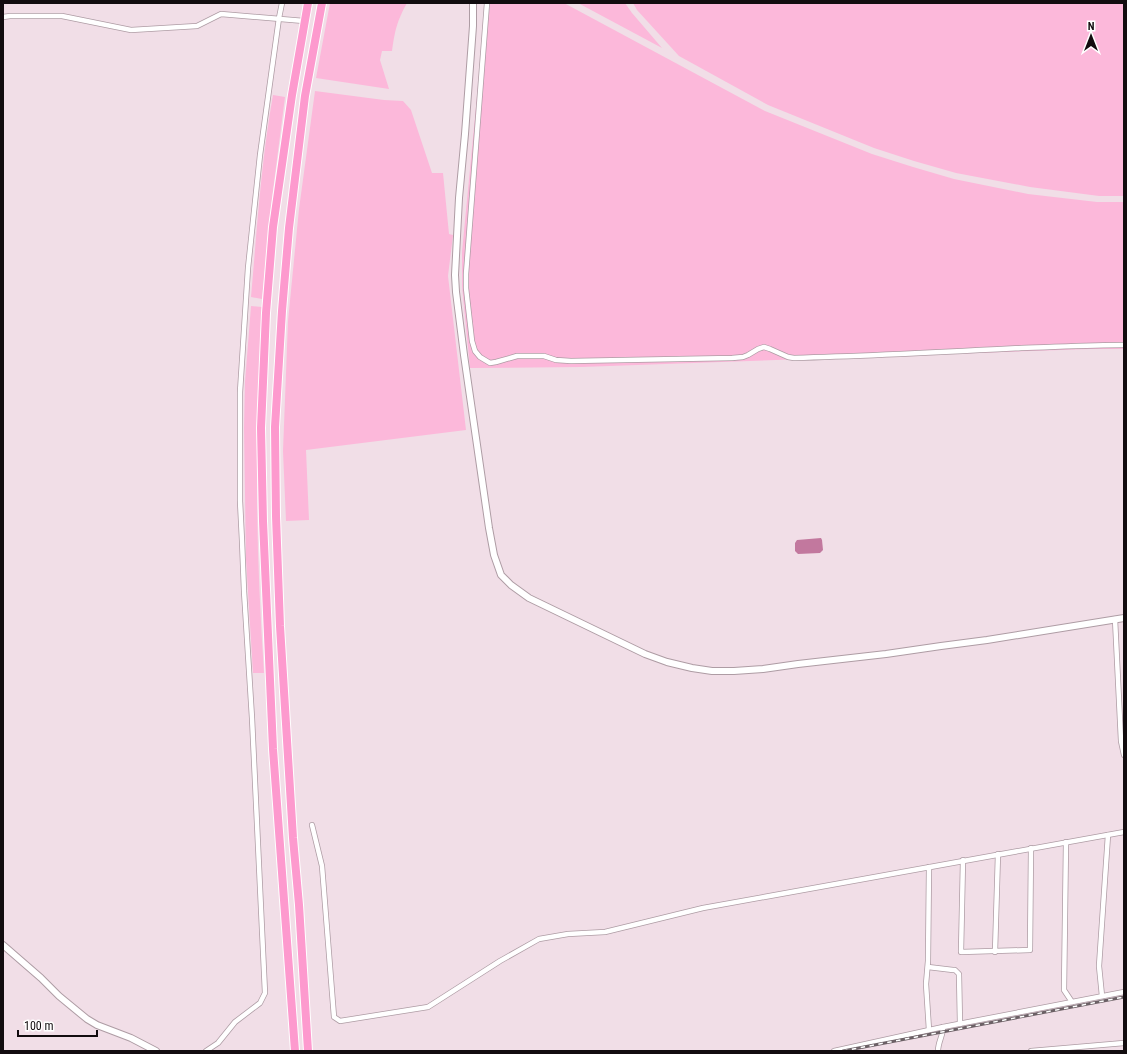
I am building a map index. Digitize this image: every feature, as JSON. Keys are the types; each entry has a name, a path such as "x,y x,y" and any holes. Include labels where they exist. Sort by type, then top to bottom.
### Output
{"highway":[{"path":"295,1051 273,749 263,521 261,428 266,313 274,227 290,109 308,3"},
{"path":"308,1051 280,626 276,516 275,427 288,228 305,96 322,3"}],"street":[{"path":"206,1051 218,1043 235,1022 260,1003 265,992 240,501 240,392 248,268 260,155 282,3"},
{"path":"472,3 472,42 459,198 455,275 464,355 489,528 494,554 501,575 511,585 529,598 645,654 667,662 712,671 763,669 886,654 987,640 1124,618"},
{"path":"487,3 466,274 466,288 473,346 478,355 485,361 496,362 517,356 544,356 556,360 571,361 732,358 743,357 764,347 794,358 1067,346 1124,345"},
{"path":"3,17 62,16 131,30 197,26 221,14 304,21"},
{"path":"1115,619 1124,755"},
{"path":"312,825 322,866 334,1017 340,1021 428,1008 500,961 539,939 568,934 605,932 703,908 1124,832"},
{"path":"1102,996 1099,966 1108,835"},
{"path":"1066,842 1064,990 1072,1002"},
{"path":"963,860 961,952 1030,950 1031,848"},
{"path":"995,952 998,854"},
{"path":"929,867 928,967 926,992 929,1030"},
{"path":"3,945 59,996 87,1019 97,1025 131,1038 156,1051"},
{"path":"928,967 955,970 959,974 960,1024"},
{"path":"834,1051 943,1027 1124,992"},
{"path":"938,1051 943,1034 943,1027"},
{"path":"1031,1051 1124,1043"}],"shaded area":[{"path":"330,3 407,3 397,26 392,51 382,51 380,60 389,89 316,78"},
{"path":"490,3 564,3 765,111 872,154 913,167 954,179 1028,194 1097,202 1124,202 1124,349 581,367 470,368 462,286 462,252 485,13 489,13"},
{"path":"578,3 625,3 662,48"},
{"path":"633,3 1124,3 1124,196 1099,196 1030,187 956,173 874,148 768,105 679,56 637,10"},
{"path":"315,91 403,101 411,110 432,173 443,173 449,234 453,235 448,276 466,430 306,450 309,520 286,521 283,451 288,321 299,209"},
{"path":"273,95 285,97 271,206 262,299 251,297 262,171"},
{"path":"251,306 262,307 258,396 257,485 259,579 264,673 253,673 246,559 244,428 245,382"},
{"path":"821,538 823,550 820,553 798,554 795,551 795,543 797,540"}],"railway":[{"path":"843,1051 1124,997"}]}
